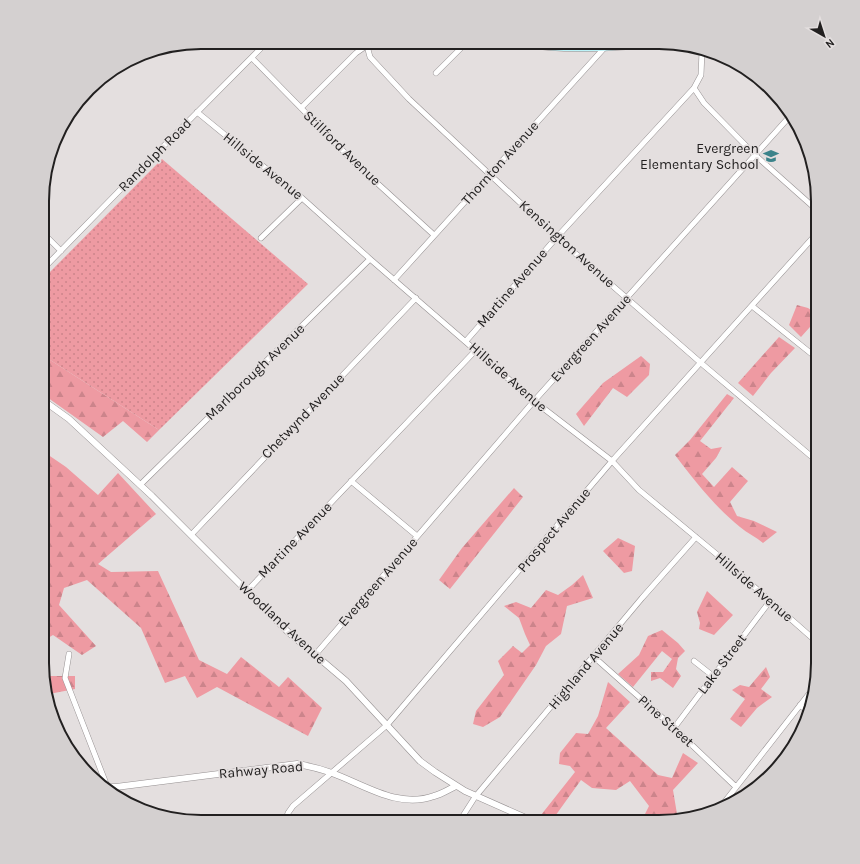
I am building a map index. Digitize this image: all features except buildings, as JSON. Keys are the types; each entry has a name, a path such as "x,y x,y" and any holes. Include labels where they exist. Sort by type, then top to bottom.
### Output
{"street":[{"name":"Randolph Road","path":"49,263 260,49"},
{"path":"301,108 360,49"},
{"name":"Kensington Avenue","path":"367,49 375,63 409,99 558,237 701,363 811,456"},
{"path":"436,73 460,49"},
{"name":"Thornton Avenue","path":"394,280 489,173 603,49"},
{"name":"Martine Avenue","path":"466,341 558,237 694,88 701,75 702,55"},
{"name":"Stillford Avenue","path":"252,58 354,163 434,235"},
{"path":"694,88 704,103 755,155 811,205"},
{"name":"Hillside Avenue","path":"197,112 302,198 394,280 534,400 612,461 639,490 696,537 811,637"},
{"name":"Evergreen Avenue","path":"315,655 534,400 787,120"},
{"path":"261,238 302,198"},
{"path":"49,239 61,252"},
{"name":"Prospect Avenue","path":"288,815 293,806 387,725 612,461 811,240"},
{"name":"Marlborough Avenue","path":"140,485 370,259"},
{"name":"Chetwynd Avenue","path":"191,535 416,298"},
{"path":"752,306 811,353"},
{"name":"Martine Avenue","path":"247,591 476,350"},
{"name":"Woodland Avenue","path":"49,405 69,419 140,485 287,631 346,681 420,761 456,786 520,815"},
{"path":"351,481 417,536"},
{"name":"Highland Avenue","path":"464,815 476,796 642,598 696,537"},
{"name":"Lake Street","path":"674,728 770,601"},
{"path":"69,654 65,678 103,779"},
{"name":"Pine Street","path":"594,657 674,728 736,787"},
{"path":"694,661 713,676"},
{"path":"727,799 807,696"},
{"path":"800,705 804,708"},
{"name":"Rahway Road","path":"113,787 297,764 332,773 378,793 400,799 408,800 434,797 456,786"}],"green space":[{"path":"162,159 308,284 159,430 49,359 49,273"},
{"path":"797,305 811,310 811,326 801,337 789,325"},
{"path":"779,337 795,348 771,373 753,396 738,383"},
{"path":"641,356 650,364 649,375 627,397 613,388 584,426 576,414 603,383"},
{"path":"49,359 159,430 147,442 123,421 103,437 49,399"},
{"path":"727,394 734,398 700,441 711,449 722,447 716,458 702,474 714,487 732,467 748,481 730,502 737,516 754,521 777,532 763,543 743,529 713,502 675,455 690,440"},
{"path":"49,455 66,467 98,495 118,473 156,514 98,564 111,572 158,571 199,660 227,674 241,657 279,687 288,677 322,708 308,736 217,687 197,698 185,676 165,683 141,628 87,580 64,588 59,605 96,646 82,655 53,635 49,637"},
{"path":"514,488 523,497 450,589 439,580 462,548"},
{"path":"618,538 635,546 632,571 624,573 603,551"},
{"path":"583,575 593,598 567,606 561,634 546,646 536,665 500,717 483,727 473,724 476,711 504,675 498,661 513,646 522,653 530,645 519,618 504,606 516,602 531,608 546,590 558,595"},
{"path":"707,591 733,615 714,635 699,629 700,623 697,612"},
{"path":"662,630 685,651 678,658 676,669 681,676 673,688 660,678 651,681 651,672 663,672 672,659 662,651 633,687 618,674 639,655 648,636"},
{"path":"766,667 770,677 761,689 772,697 757,708 741,727 730,719 745,699 732,690 740,685 749,687"},
{"path":"49,676 75,676 75,689 52,693"},
{"path":"608,682 630,702 606,728 658,775 672,778 683,753 698,763 673,790 677,814 644,815 649,806 630,781 616,790 592,788 581,780 556,815 541,815 575,772 570,766 559,764 560,753 576,733 588,734 598,716"}],"place":[{"name":"Evergreen Elementary School","path":"771,156"}]}
